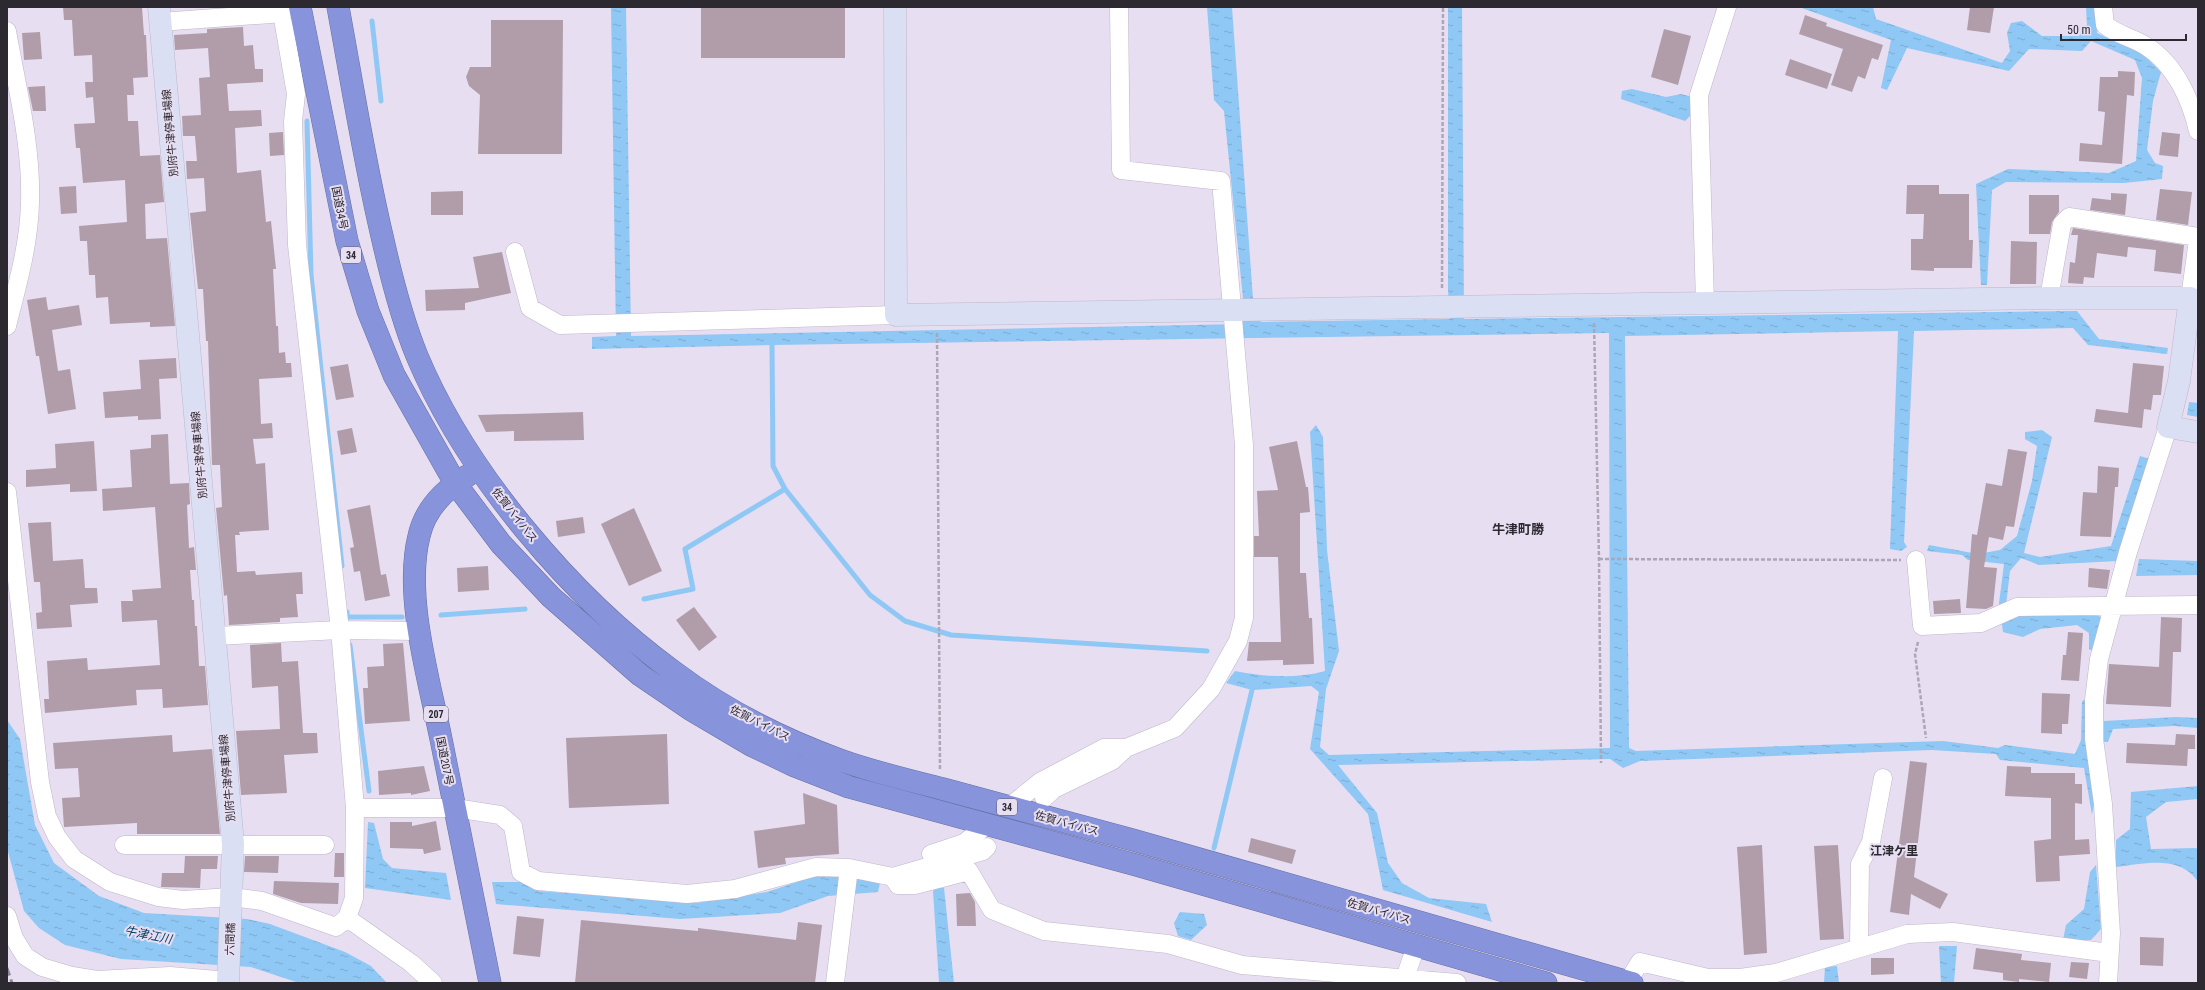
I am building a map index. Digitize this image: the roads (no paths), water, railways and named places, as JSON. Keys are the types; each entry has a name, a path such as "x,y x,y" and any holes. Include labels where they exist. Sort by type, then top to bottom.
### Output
{"highway":[{"name":"34","path":"338,7 374,202 395,290 418,356 447,414 480,468"},
{"name":"国道34号","path":"294,9 347,241 368,312 394,375 455,483"},
{"name":"国道207号","path":"480,468 455,483 430,507 419,535 414,565 419,631 490,983"},
{"name":"佐賀バイパス","path":"480,468 535,542 585,595 673,672 726,706 785,736 839,759 936,788 1132,840 1629,983"},
{"name":"佐賀バイパス","path":"455,483 501,544 551,597 640,675 690,709 751,745 795,766 842,785 1144,867 1546,983"}],"street":[{"path":"895,7 896,315"},
{"path":"1044,798 1054,789 1112,761 1126,748 1175,728 1212,689 1238,641 1244,618 1244,445 1221,181 1121,170 1119,7"},
{"path":"1705,302 1700,95 1727,7"},
{"path":"2103,7 2105,25 2112,30 2146,46 2160,56 2192,94 2198,131"},
{"path":"7,492 40,782 47,816 57,837 74,859 110,882 158,898 183,900 262,901 336,927 347,918 354,898 356,808 340,630 297,245 293,121 296,94 294,9 160,15"},
{"name":"別府牛津停車場線","path":"160,15 233,844 232,901"},
{"path":"7,31 26,142 30,204 26,241 7,326"},
{"path":"2049,298 2062,224 2069,218 2198,237"},
{"path":"2108,983 2111,933 2103,804 2094,739 2094,700 2099,659 2128,552 2168,427 2179,381 2198,240"},
{"path":"515,252 530,308 560,325 610,325 896,315 1233,315 1260,309 1705,302 2190,298"},
{"path":"2168,427 2198,432"},
{"path":"1916,560 1922,626 1981,622 2017,607 2198,605"},
{"path":"215,636 340,630 419,631"},
{"path":"1009,807 1040,782 1104,748 1126,748"},
{"path":"1859,947 1860,864 1871,842 1883,778"},
{"path":"356,808 455,808 500,815 513,826 521,872 538,881 686,894 735,889 816,867 849,868 893,877 983,851 987,847"},
{"path":"874,873 964,843 987,824"},
{"path":"124,845 325,845"},
{"path":"835,983 849,868"},
{"path":"893,877 898,885 915,885 969,871 992,910 1044,931 1168,944 1242,965 1457,983"},
{"name":"六間橋","path":"228,980 232,901"},
{"path":"7,916 14,938 25,956 42,967 72,976 97,980 170,976 228,980"},
{"path":"347,918 411,963 433,983"},
{"path":"1629,983 1640,962 1708,978 1740,978 1776,973 1859,947 1907,934 1953,932 2109,953"},
{"path":"1405,978 1416,946"}],"water":[{"path":"611,7 626,7 631,336 1241,324 1245,318 1224,111 1214,100 1207,7 1232,7 1254,313 1261,322 1450,319 1448,290 1448,7 1462,7 1464,319 2077,311 2099,339 2168,348 2167,354 2088,345 2073,328 1914,331 1904,542 1907,547 1901,551 1890,549 1898,331 1625,336 1629,748 1636,751 1943,741 1998,748 2005,745 2075,754 2081,740 2082,701 2085,700 2095,799 2092,815 2084,768 2000,760 1996,754 1932,750 1640,761 1623,768 1610,759 1338,765 1377,813 1388,863 1402,883 1429,898 1486,904 1492,922 1383,890 1368,814 1310,749 1319,692 1311,686 1252,690 1226,683 1235,671 1258,675 1292,676 1314,674 1325,671 1310,432 1316,425 1323,437 1327,550 1339,651 1326,689 1320,747 1329,755 1610,748 1609,333 592,349 592,337 616,336"},
{"path":"1799,7 1873,7 1876,19 2002,63 2010,51 2007,33 2011,23 2022,21 2042,36 2079,36 2087,25 2086,7 2096,7 2097,33 2143,54 2161,72 2153,101 2147,150 2155,163 2163,166 2162,179 2124,183 2006,182 1992,190 1987,285 1981,285 1976,184 2008,169 2109,173 2136,161 2142,78 2135,60 2091,41 2082,51 2029,49 2009,71 1907,48 1887,90 1881,88 1891,40"},
{"path":"1632,89 1666,97 1681,94 1692,97 1691,115 1685,121 1621,99 1622,91"},
{"path":"2189,402 2198,403 2198,417 2187,415"},
{"path":"2042,430 2052,437 2024,553 2040,557 2111,546 2140,456 2150,459 2118,561 2039,565 2021,558 2010,571 2006,605 2022,614 2097,615 2102,618 2093,651 2089,649 2089,633 2077,625 2040,629 2023,637 2003,632 1999,603 2004,564 1968,560 1962,555 1927,551 1929,545 1978,554 2000,550 2017,536 2032,481 2037,446 2025,439 2025,432"},
{"path":"2139,559 2198,561 2198,575 2136,576"},
{"path":"2176,717 2198,718 2198,728 2174,726 2113,729 2108,742 2104,742 2104,721"},
{"name":"牛津江川","path":"7,720 20,739 35,825 54,863 99,896 144,913 247,919 270,924 345,952 371,966 387,983 299,983 251,967 121,959 65,945 39,928 24,911 7,848"},
{"path":"2198,786 2198,799 2166,802 2146,817 2151,849 2196,848 2198,850 2198,882 2190,873 2181,867 2171,864 2149,863 2116,867 2116,840 2130,829 2131,792"},
{"path":"368,822 374,823 383,859 392,868 446,873 451,900 365,888"},
{"path":"2096,865 2101,929 2091,940 2063,940 2066,925 2084,909 2090,872"},
{"path":"818,875 863,878 880,883 878,892 828,896 780,913 680,919 496,904 492,882 525,882 539,891 696,903 767,892"},
{"path":"938,887 944,888 954,983 939,983 933,891"},
{"path":"1180,912 1204,914 1207,925 1191,940 1178,936 1174,923"},
{"path":"1939,946 1957,946 1954,983 1941,983"},
{"path":"1837,966 1839,983 1824,983 1825,967"}],"waterway":[{"path":"372,21 381,101"},
{"path":"307,121 311,275 342,566"},
{"path":"772,345 773,466 785,489 870,595 905,621 951,635 1207,651"},
{"path":"644,599 693,589 685,549 785,489"},
{"path":"441,615 525,609"},
{"path":"347,612 347,617 402,617"},
{"path":"350,645 369,791"},
{"path":"1214,848 1252,690"}],"railway":[{"path":"7,968 12,983"}],"district":[{"name":"牛津町勝","path":"1518,529"},
{"name":"江津ケ里","path":"1894,851"}]}
